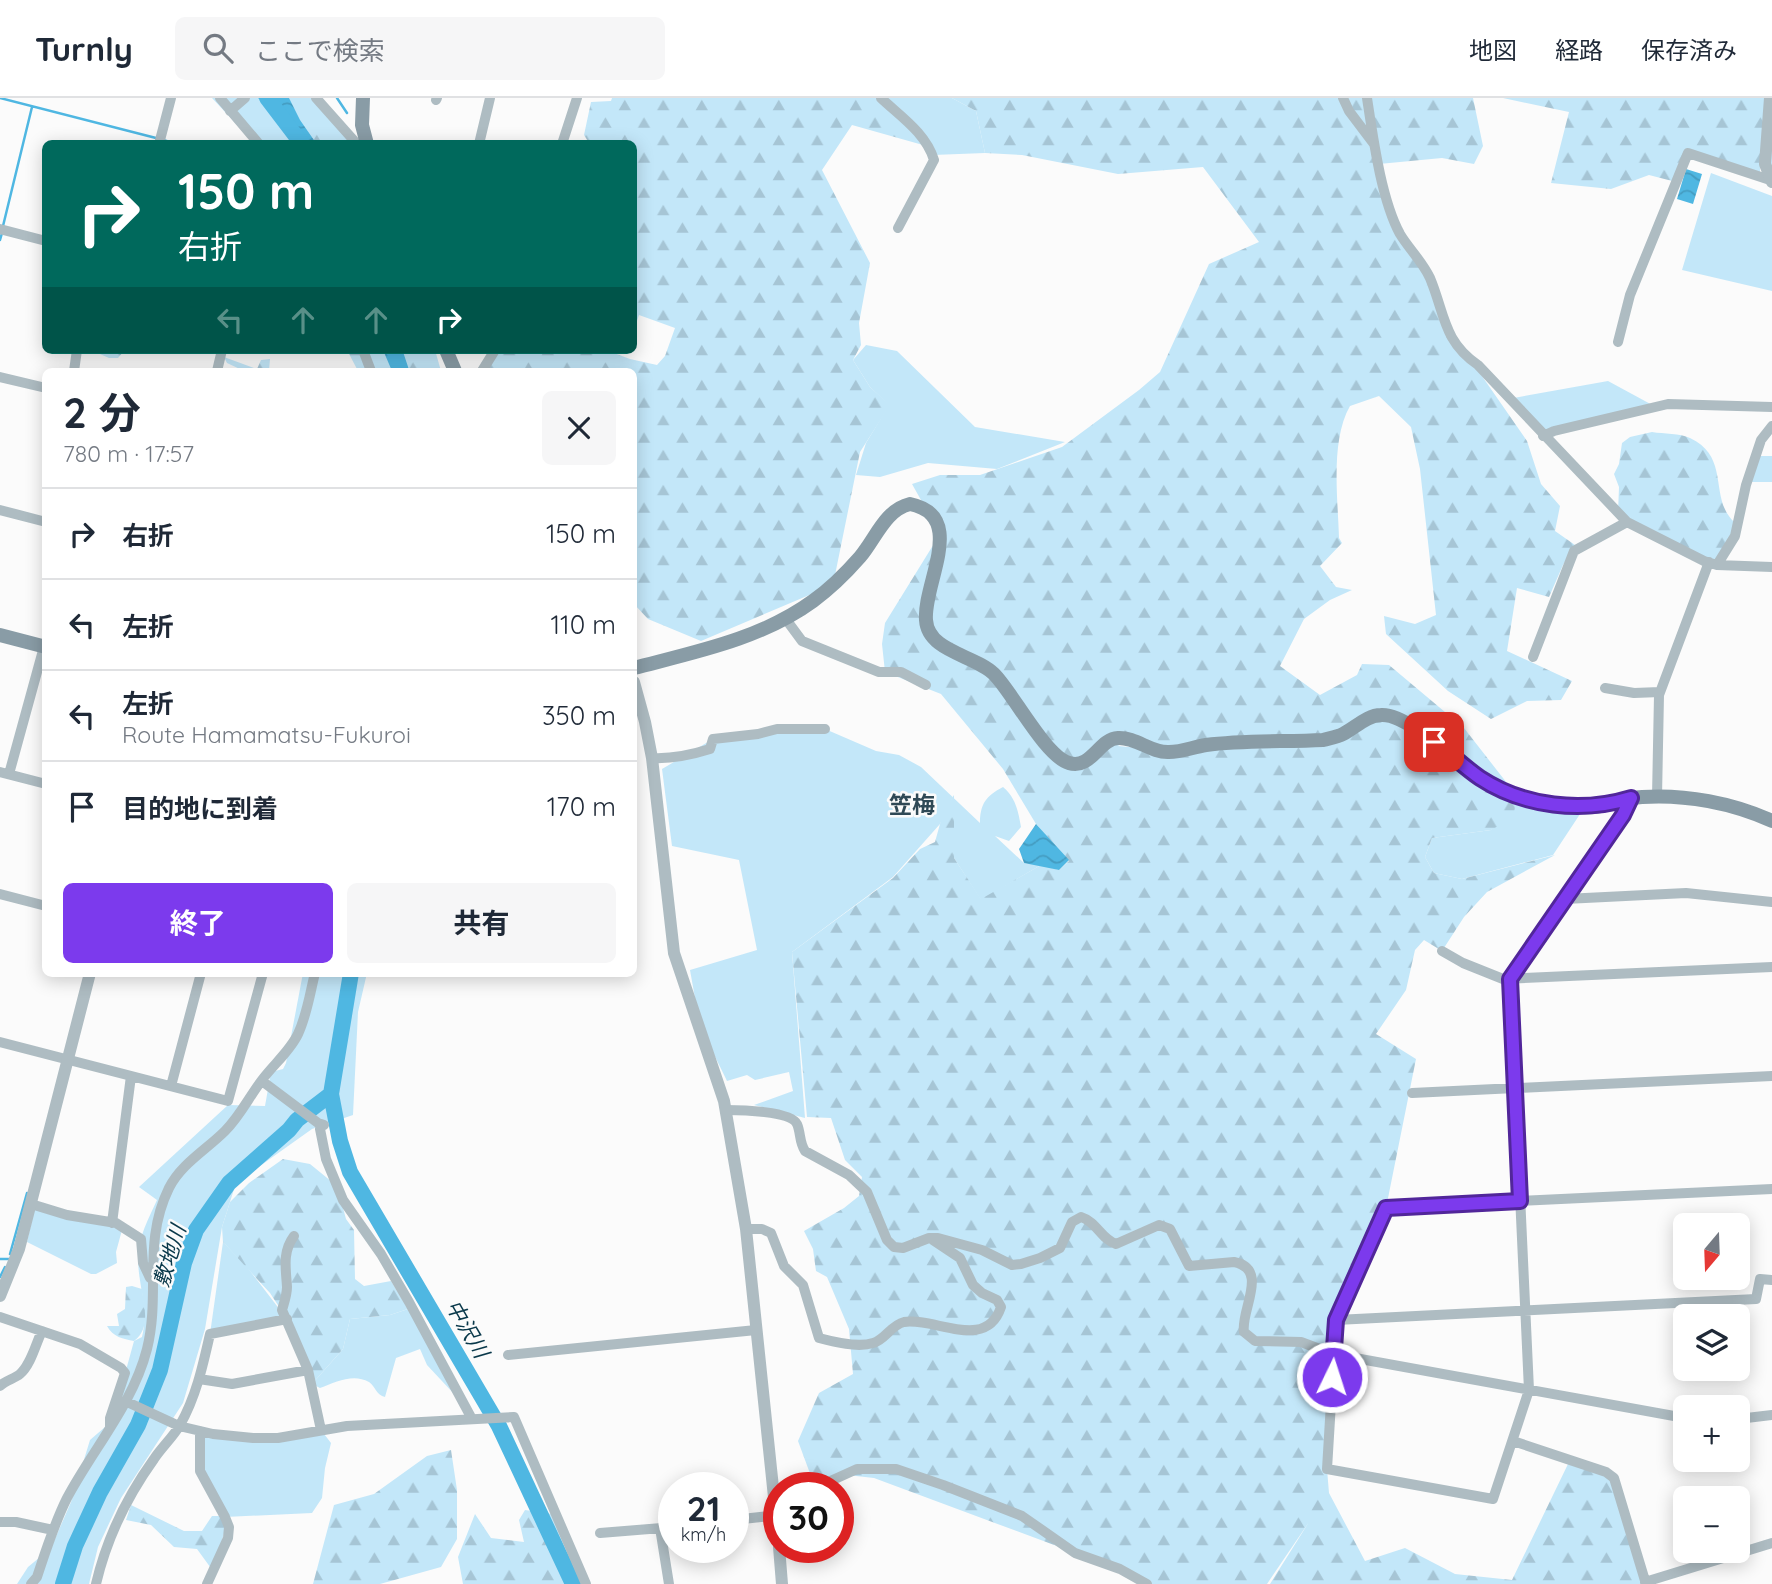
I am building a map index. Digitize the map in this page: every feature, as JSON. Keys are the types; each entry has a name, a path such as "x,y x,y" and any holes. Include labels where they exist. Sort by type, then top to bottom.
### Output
{"main road":[{"path":"363,98 362,125 366,140"},
{"path":"637,667 750,635 812,602 841,579 862,555 893,511 910,504 919,506 934,517 940,533 927,608 929,632 948,648 989,669 1046,743 1065,762 1083,762 1110,740 1120,738 1166,753 1204,745 1323,740 1341,735 1371,717 1383,714 1402,721 1422,734 1479,777 1524,799 1580,813 1631,798 1657,797 1741,808 1772,821"},
{"path":"0,635 42,644"}],"street":[{"path":"160,140 171,98"},
{"path":"210,98 233,109"},
{"path":"220,98 233,109 256,140"},
{"path":"233,109 245,98"},
{"path":"316,98 353,140"},
{"path":"480,140 490,98"},
{"path":"563,140 577,98"},
{"path":"881,98 919,133 930,147 934,160 898,228"},
{"path":"1343,98 1349,111 1374,144"},
{"path":"1367,98 1383,185 1397,226 1430,279 1448,334 1455,345 1478,365 1627,522 1713,563 1772,568"},
{"path":"1770,98 1765,164 1771,181"},
{"path":"1618,342 1630,295 1688,153 1771,181"},
{"path":"0,229 42,239"},
{"path":"0,377 42,387"},
{"path":"1543,436 1554,431 1668,404 1772,407"},
{"path":"1657,797 1661,692 1713,563 1735,536 1746,485 1760,443 1772,426"},
{"path":"0,510 42,521"},
{"path":"1533,657 1574,551 1627,522"},
{"path":"785,618 802,641 879,672 901,672 926,685"},
{"path":"42,655 5,773 42,783"},
{"path":"1605,688 1634,693 1661,692"},
{"path":"637,693 652,758 674,953 716,1072 726,1110 746,1229 773,1472"},
{"path":"652,758 694,754 710,749 713,739 777,729 825,729"},
{"path":"1631,798 1623,815 1510,979 1515,1088 1520,1201 1525,1310 1529,1390 1493,1499 1327,1469 1336,1320 1386,1208 1520,1201 1772,1189"},
{"path":"1565,899 1686,893 1772,902"},
{"path":"0,894 42,905"},
{"path":"1442,951 1463,963 1503,979 1772,967"},
{"path":"0,1296 13,1269 89,977"},
{"path":"171,1086 200,977"},
{"path":"0,1042 228,1101 261,977"},
{"path":"31,1584 37,1577 68,1497 127,1402 147,1349 152,1319 152,1245 157,1218 170,1185 243,1110 297,1036 314,977"},
{"path":"112,1223 131,1076"},
{"path":"1412,1093 1772,1076"},
{"path":"264,1082 321,1126 326,1159 343,1200 381,1254 410,1302 474,1419"},
{"path":"726,1110 784,1115 794,1119 805,1151 849,1175 867,1192 887,1240 894,1247 909,1247 929,1238 938,1238 982,1250 1012,1265 1041,1258 1060,1248 1076,1218 1092,1221 1106,1239 1116,1244 1159,1225 1164,1226 1170,1229 1189,1266 1234,1262 1240,1263 1250,1272 1250,1302 1243,1325 1248,1337 1263,1342 1301,1342 1333,1354 1673,1416"},
{"path":"31,1204 67,1215 112,1223 141,1240 143,1263 151,1281"},
{"path":"746,1229 762,1229 771,1233 784,1266 803,1285 819,1338 856,1343 874,1343 901,1323 930,1323 970,1332 989,1324 999,1315 1002,1307 997,1300 973,1285 960,1258 929,1238"},
{"path":"294,1236 289,1244 284,1267 287,1290 282,1310 308,1370 321,1430"},
{"path":"1336,1320 1756,1298 1760,1279 1772,1280"},
{"path":"0,1317 80,1345 121,1368 125,1373 110,1418 110,1427"},
{"path":"96,1584 104,1550 120,1511 176,1425 199,1380 210,1334 287,1319"},
{"path":"508,1355 757,1330"},
{"path":"2,1381 18,1376 24,1370 42,1331"},
{"path":"199,1380 232,1384 308,1370"},
{"path":"127,1402 176,1425 253,1438 278,1438 347,1426 514,1417 586,1584"},
{"path":"1750,1418 1772,1415"},
{"path":"200,1431 200,1471 229,1527 228,1538 207,1584"},
{"path":"1513,1441 1606,1472 1614,1478 1645,1583 1772,1544"},
{"path":"851,1472 882,1467 943,1485 1022,1516 1075,1553 1120,1569 1147,1584"},
{"path":"0,1522 16,1522 53,1530"},
{"path":"600,1533 658,1528"},
{"path":"666,1563 669,1584"},
{"path":"780,1563 782,1584"}],"green space":[{"path":"212,98 314,98 355,140 251,140"},
{"path":"292,98 300,98 334,140 313,140 298,117"},
{"path":"612,98 877,98 930,147 852,125 822,170 870,263 859,323 861,345 853,360 870,387 890,405 860,452 833,585 701,641 648,619 637,607 637,368 487,368 494,354 617,354 657,365 665,356 675,328 639,315 637,321 637,140 587,140 584,135 591,102 611,101"},
{"path":"881,98 952,98 976,111 985,153 933,155"},
{"path":"952,98 1473,98 1483,146 1474,164 1442,158 1379,164 1401,236 1425,270 1443,320 1527,441 1541,484 1560,506 1555,531 1575,545 1549,597 1517,588 1507,651 1572,681 1561,700 1527,701 1491,719 1448,691 1386,634 1384,616 1415,624 1436,615 1420,469 1411,427 1379,396 1350,406 1344,420 1337,453 1339,538 1342,543 1320,566 1336,587 1352,590 1330,600 1304,619 1280,666 1320,695 1357,675 1362,664 1389,665 1464,728 1517,796 1513,818 1491,830 1432,838 1425,857 1434,873 1462,879 1555,855 1487,892 1464,917 1442,951 1424,940 1415,950 1406,990 1376,1034 1416,1059 1386,1208 1335,1337 1327,1469 1329,1493 1365,1561 1405,1548 1455,1574 1512,1580 1568,1464 1614,1478 1646,1584 1270,1584 1309,1522 1267,1584 1143,1584 1097,1561 874,1478 854,1476 854,1472 809,1472 798,1441 819,1393 853,1374 849,1329 827,1277 816,1271 813,1249 804,1231 859,1196 862,1177 845,1160 831,1118 807,1117 792,952 893,878 920,849 935,842 943,813 954,795 954,858 981,899 1041,865 1059,870 1069,861 1036,824 1003,769 941,694 885,672 882,644 885,623 940,534 912,484 940,475 980,475 1062,447 1160,372 1209,264 1259,242 1203,167 1118,174 1022,155 985,153 976,111","holes":["1130,740 1171,751 1118,746"]},
{"path":"1503,98 1772,98 1772,173 1760,165 1760,174 1691,154 1676,182 1649,175 1611,189 1551,183 1569,112"},
{"path":"1711,173 1772,196 1772,291 1682,270"},
{"path":"866,345 897,351 975,427 1065,442 997,469 928,463 880,477 856,475 866,443 889,405 870,387 853,360"},
{"path":"100,354 121,354 118,358"},
{"path":"349,354 360,354 366,368 356,368"},
{"path":"363,354 436,354 440,368 370,368"},
{"path":"402,354 423,354 426,368 408,368"},
{"path":"224,357 254,368 238,368 227,363"},
{"path":"270,359 269,368 257,368 261,360"},
{"path":"1608,381 1656,407 1543,436 1508,399"},
{"path":"1652,432 1690,438 1711,457 1716,468 1723,505 1738,525 1717,565 1618,513 1619,487 1614,474 1619,464 1622,443 1630,437"},
{"path":"1756,456 1772,456 1772,482 1747,482"},
{"path":"825,729 876,751 899,755 921,767 953,797 940,824 893,877 792,952 805,1118 754,1105 793,1091 789,1072 755,1080 747,1075 727,1081 700,1026 690,970 757,950 739,860 672,846 662,769 713,739"},
{"path":"1003,787 1014,800 1021,827 1009,841 995,836 1024,863 1041,865 981,900 954,858 953,797 980,823 985,801"},
{"path":"1517,796 1584,808 1553,855 1462,879 1434,873 1425,857 1432,838 1491,830"},
{"path":"302,977 366,977 358,1012 353,1115 312,1129 236,1183 222,1227 205,1329 183,1403 121,1498 98,1547 89,1584 17,1584 28,1567 51,1548 71,1502 90,1440 105,1427 117,1403 134,1341 142,1337 144,1307 138,1250 144,1228 157,1200 139,1187 228,1105 265,1106 271,1072 283,1069"},
{"path":"283,1159 310,1164 337,1186 346,1219 354,1230 355,1279 364,1286 391,1281 408,1309 390,1315 350,1319 343,1349 312,1384 287,1319 270,1293 223,1242 222,1227 230,1202 249,1183"},
{"path":"35,1206 112,1223 122,1230 116,1252 117,1263 91,1274 27,1242"},
{"path":"223,1242 247,1267 287,1319 210,1334"},
{"path":"126,1287 142,1289 145,1317 143,1330 134,1341 115,1335 107,1326 119,1326 117,1314 125,1309"},
{"path":"408,1309 455,1395 427,1365 420,1349 396,1358 385,1397 363,1379 344,1379 320,1388 312,1384 343,1349 350,1319 390,1315"},
{"path":"321,1430 331,1443 322,1498 312,1513 225,1517 200,1471 200,1431 264,1438"},
{"path":"451,1450 457,1490 457,1539 441,1567 380,1584 313,1584 334,1505 374,1494 427,1456"},
{"path":"131,1505 184,1531 202,1531 212,1516 219,1516 227,1523 213,1571 197,1549 174,1547 151,1525 126,1520"},
{"path":"525,1510 559,1515 586,1584 463,1584 458,1557 475,1514 491,1538 524,1542 519,1520"}],"water":[{"path":"258,98 289,98 314,140 300,140 285,120"},
{"path":"1686,169 1702,174 1693,204 1677,199"},
{"path":"385,354 395,354 400,368 391,368"},
{"path":"1036,824 1069,860 1059,870 1024,863 1019,849"}],"waterway":[{"path":"0,98 156,138"},
{"name":"敷地川","path":"267,98 299,140"},
{"path":"337,98 347,113"},
{"path":"3,226 32,107"},
{"path":"0,240 2,233"},
{"name":"敷地川","path":"395,354 400,368"},
{"name":"中沢川","path":"350,977 331,1094 340,1141 350,1172 499,1426 573,1584"},
{"name":"敷地川","path":"63,1584 75,1546 100,1492 138,1425 160,1370 184,1263 196,1230 229,1183 297,1120 331,1094"},
{"path":"10,1254 27,1193"},
{"path":"0,1259 9,1259"},
{"path":"0,1277 5,1267"}],"district":[{"name":"笠梅","path":"912,805"}],"route":[{"path":"1332,1377 1336,1320 1386,1208 1520,1201 1510,979 1623,815 1631,798 1584,808 1524,799 1479,777 1434,742"}]}
